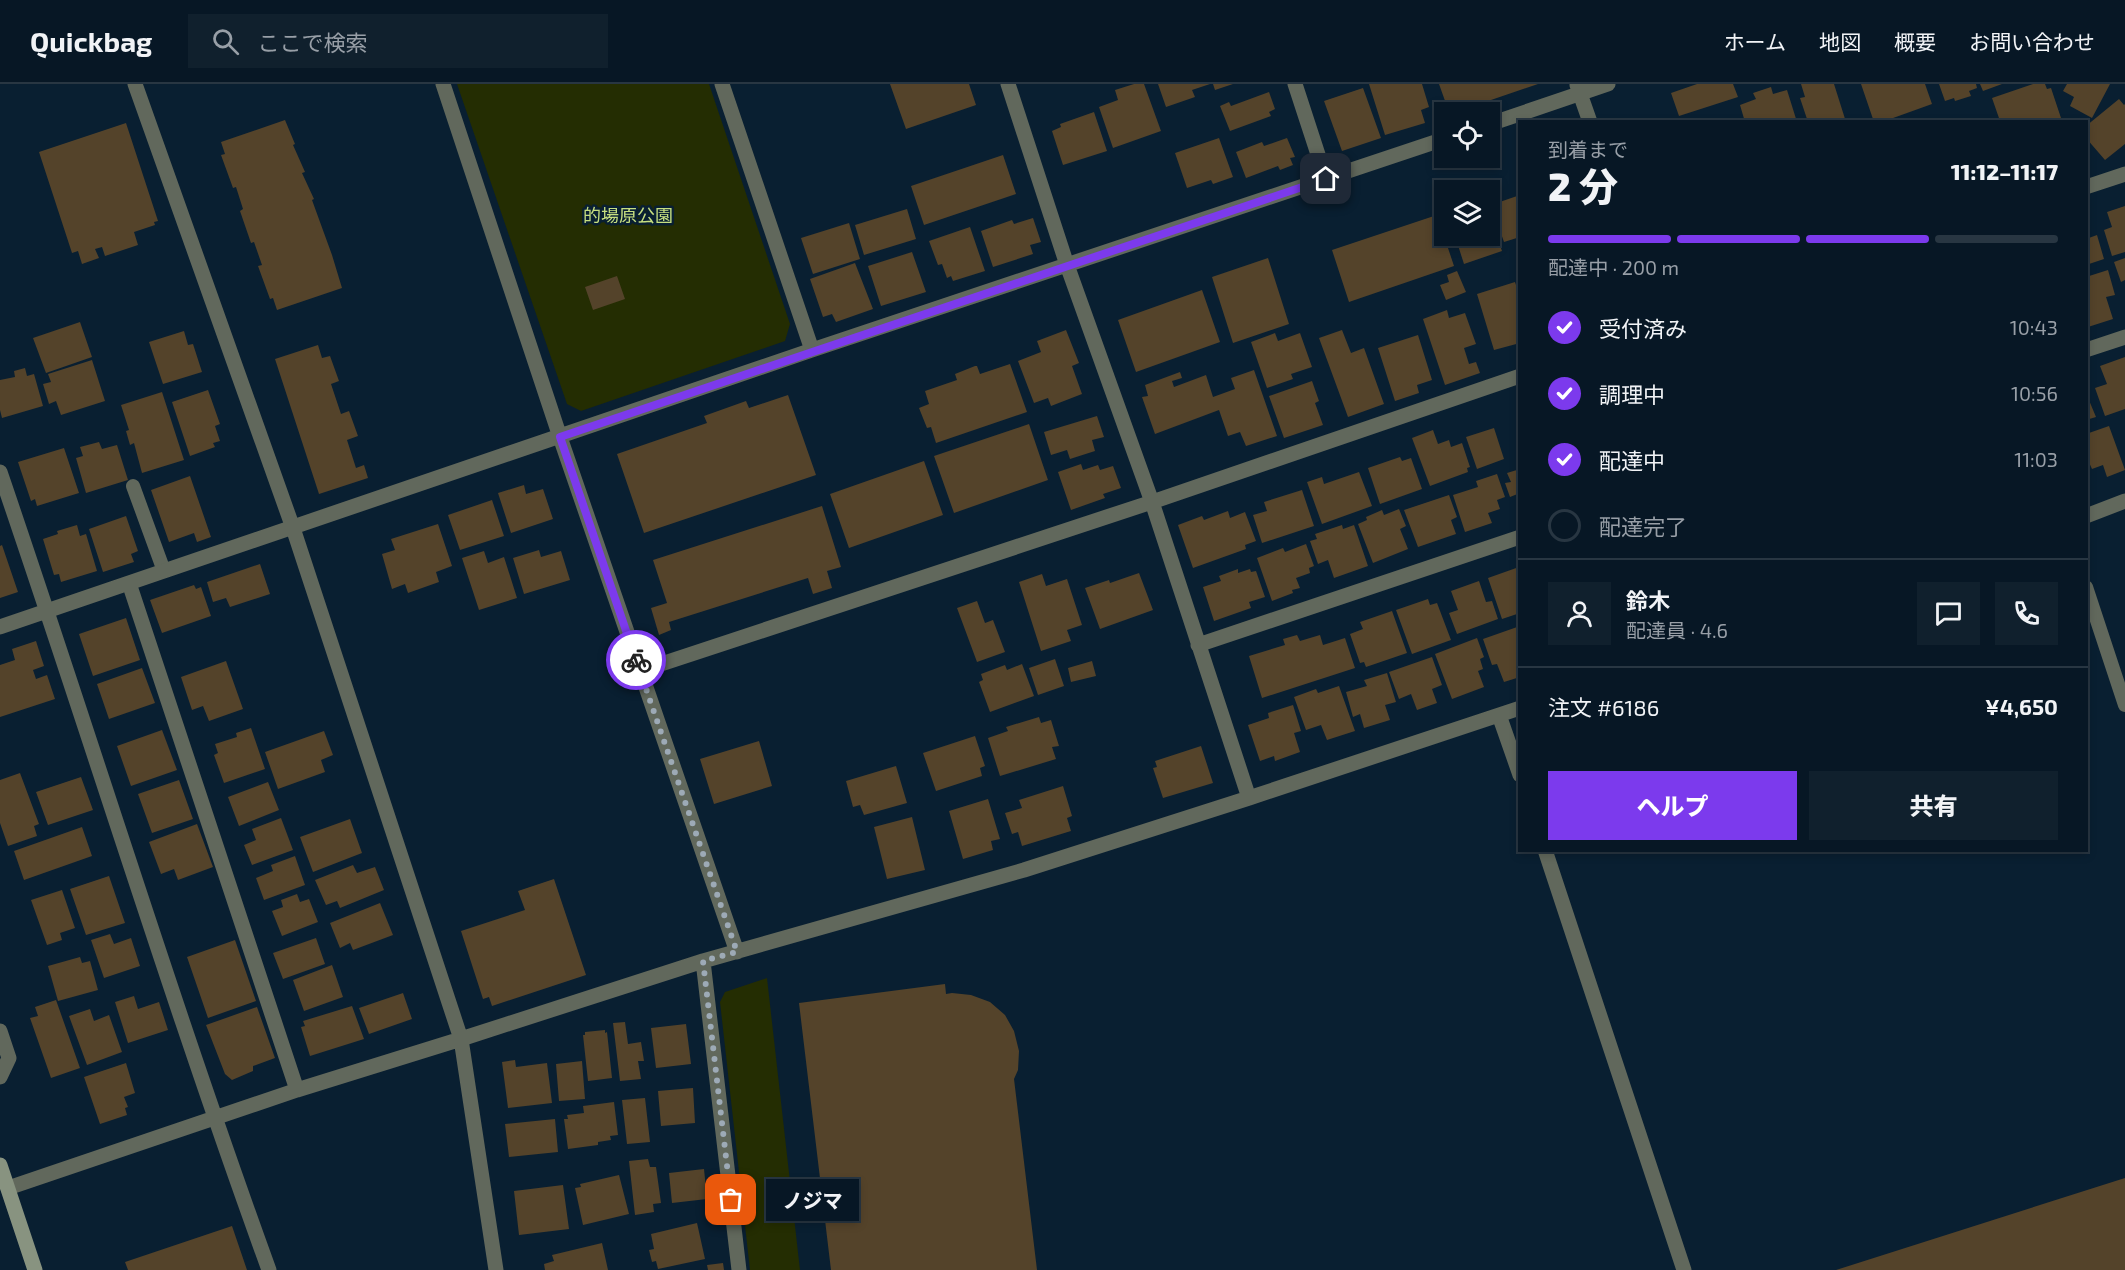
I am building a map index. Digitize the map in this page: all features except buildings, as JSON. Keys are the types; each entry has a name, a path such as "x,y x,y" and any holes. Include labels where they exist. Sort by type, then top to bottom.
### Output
{"street":[{"path":"135,84 293,528 461,1040 496,1270"},
{"path":"444,84 560,437 737,952"},
{"path":"722,84 812,350"},
{"path":"1008,84 1067,265 1152,502 1249,798"},
{"path":"1295,84 1326,179"},
{"path":"1500,120 1579,89 1608,84"},
{"path":"1579,89 1589,120"},
{"path":"0,627 812,350 1434,142"},
{"path":"2088,186 2125,174"},
{"path":"2088,349 2125,337"},
{"path":"640,671 1152,502 1518,377"},
{"path":"0,472 214,1118 269,1270"},
{"path":"2088,515 2125,501"},
{"path":"1198,645 1518,538"},
{"path":"129,583 297,1090"},
{"path":"4,1189 297,1090 461,1040 703,961 1014,873 1518,709"},
{"path":"1499,715 1518,769"},
{"path":"1546,852 1684,1270"},
{"path":"703,961 739,1270"},
{"path":"0,1031 9,1058 0,1077"},
{"path":"0,1165 4,1189 35,1270"}],"lane":[{"path":"133,486 164,571"},
{"path":"2088,592 2119,664 2125,705"}],"green space":[{"name":"的場原公園","path":"457,84 709,84 790,324 785,341 581,411 567,404"},
{"path":"767,978 800,1270 750,1270 720,1002 725,992"}],"way so far":[{"path":"636,660 737,952 703,961 731,1200"}],"place":[{"name":"ノジマ","path":"731,1200"}],"route":[{"path":"636,660 560,437 833,343 1326,179"}]}
